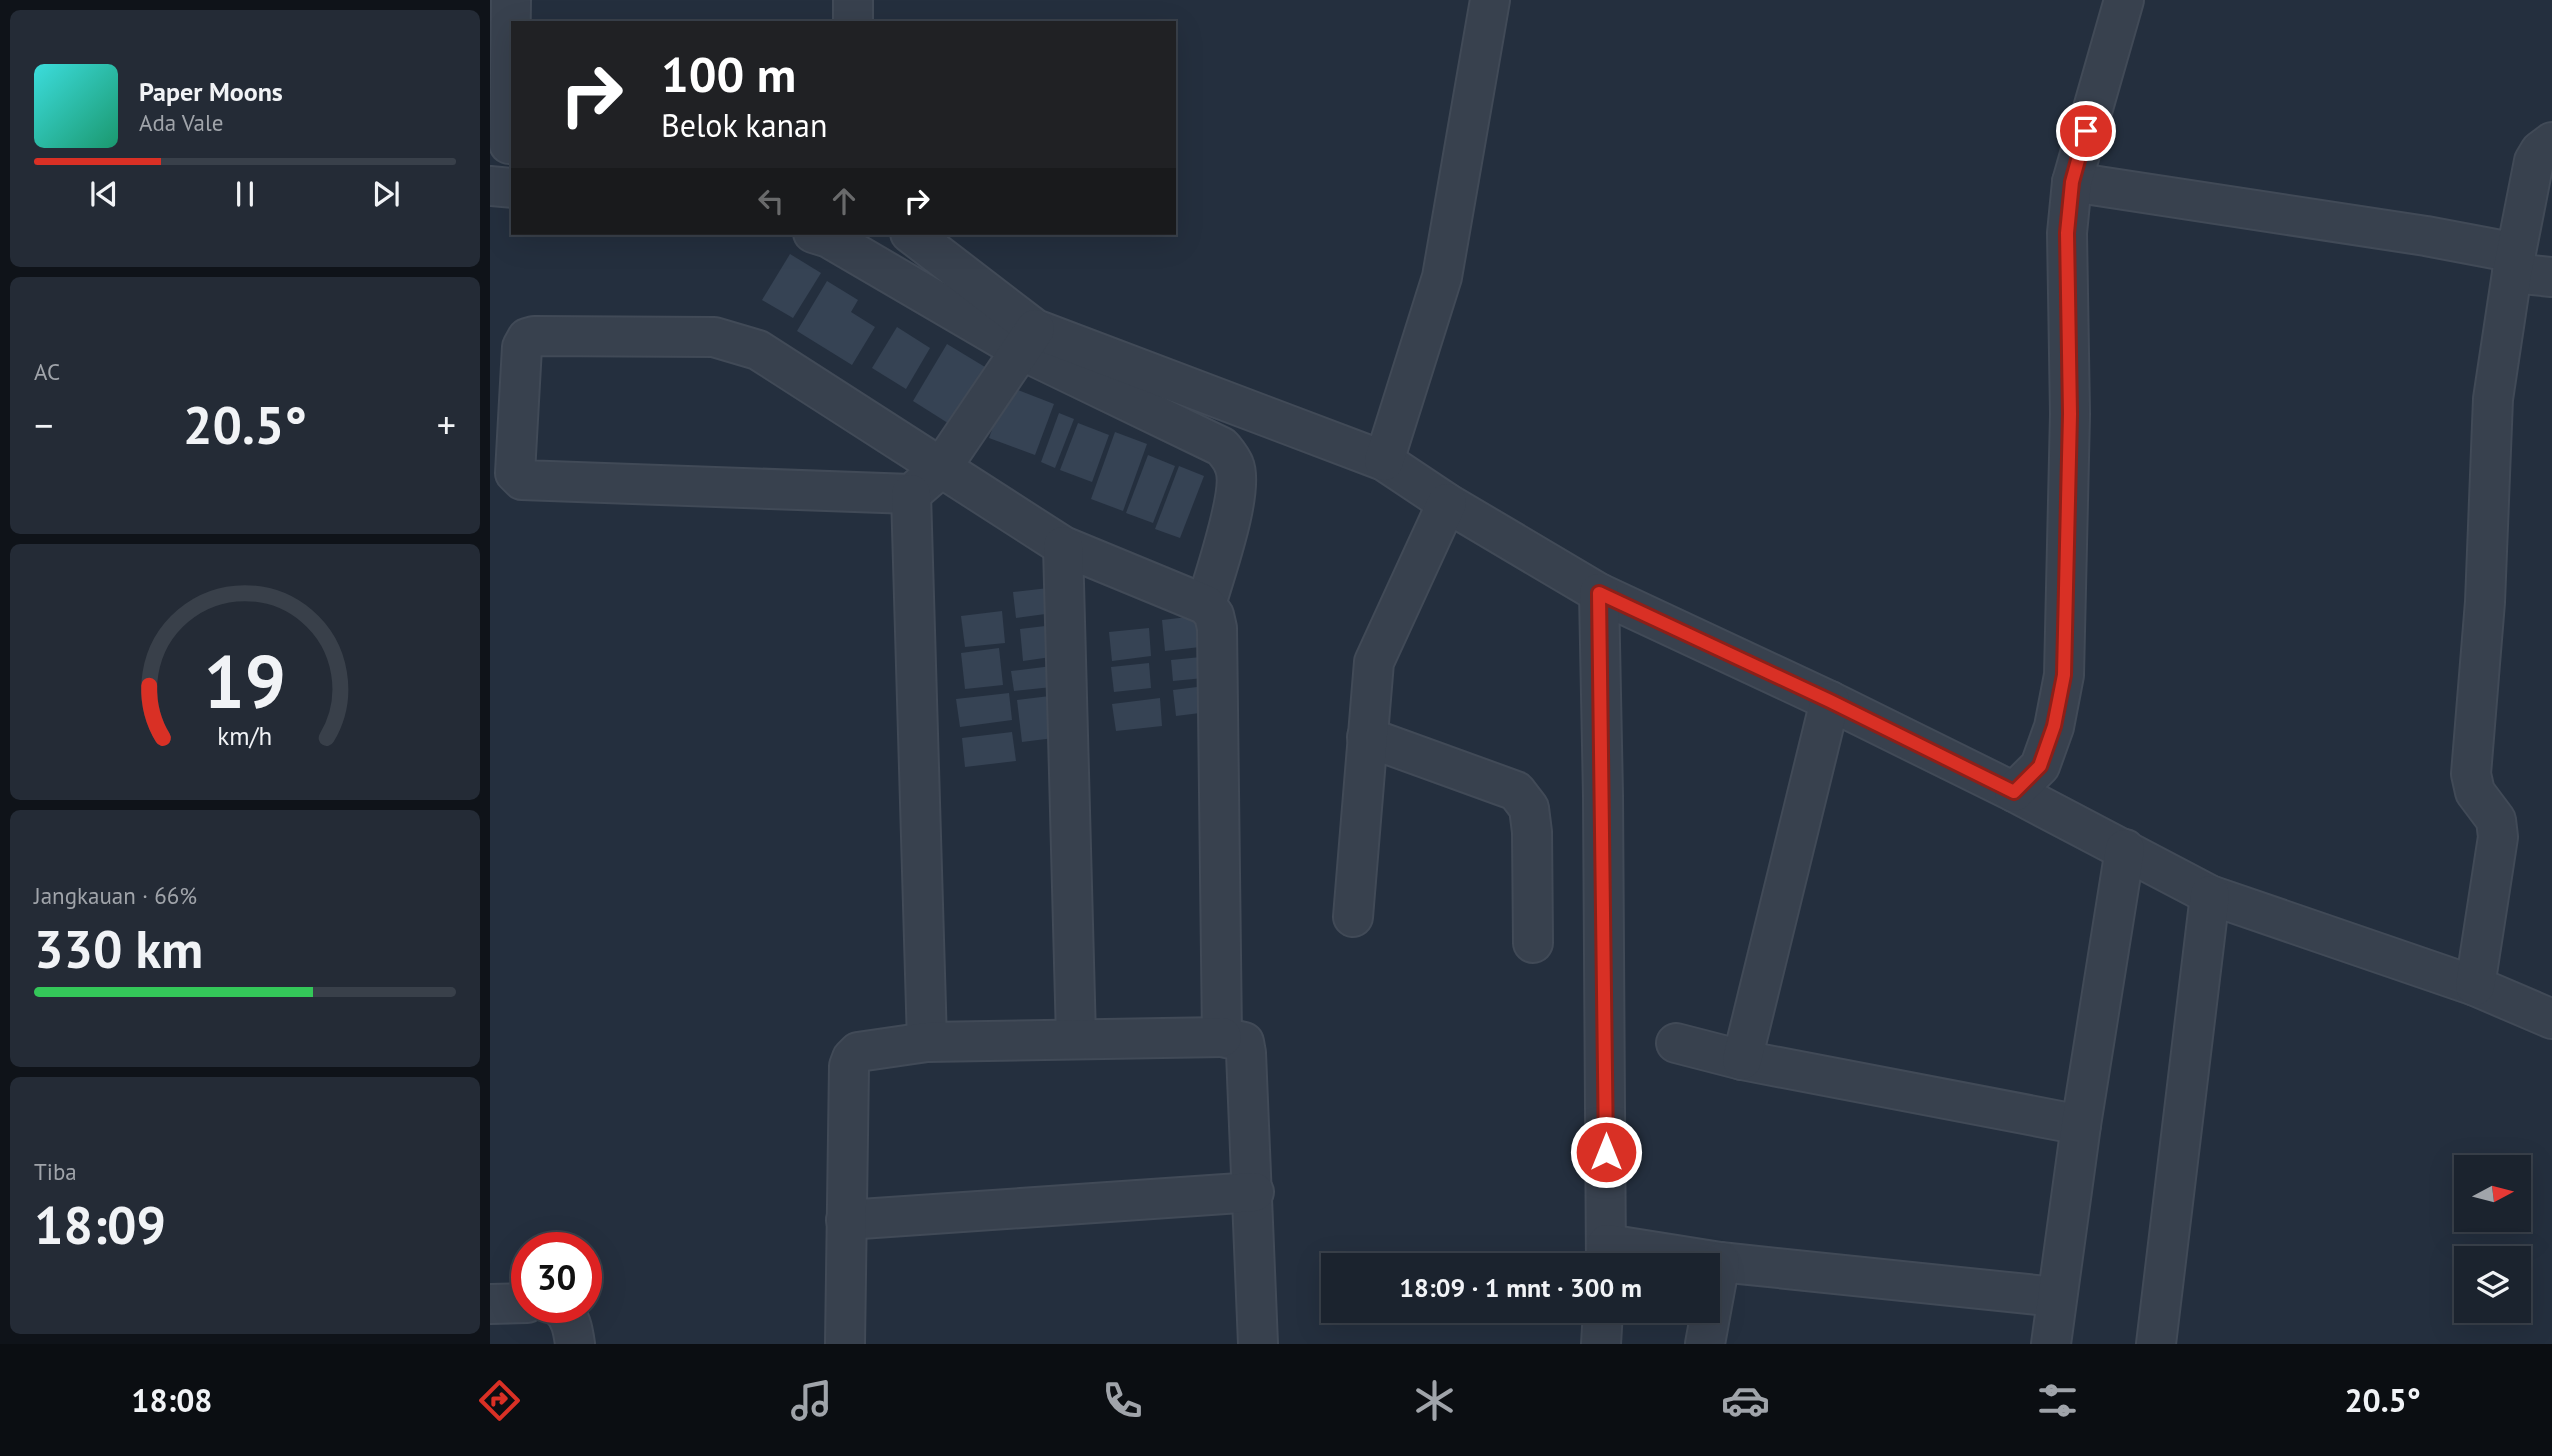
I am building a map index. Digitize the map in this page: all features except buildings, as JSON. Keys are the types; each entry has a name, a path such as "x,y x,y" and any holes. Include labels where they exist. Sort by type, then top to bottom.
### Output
{"street":[{"path":"504,143 512,0"},
{"path":"853,0 853,21"},
{"path":"1384,461 1441,277 1490,0"},
{"path":"2014,792 2040,766 2054,726 2064,675 2070,414 2067,233 2072,182 2124,0"},
{"path":"2475,986 2498,836 2496,820 2475,792 2471,774 2486,602 2493,399 2514,263 2534,161 2540,151 2552,142"},
{"path":"2072,182 2426,236 2552,277"},
{"path":"490,186 511,188"},
{"path":"818,235 1027,339 1222,447 1235,466 1234,507 1206,605"},
{"path":"912,235 1027,339 1384,461 1447,503 1599,593 1830,701 2014,792 2210,895 2475,986 2552,1019"},
{"path":"1027,339 941,468 911,494 522,480 514,473 522,347 527,338 714,337 758,350 941,468 1063,546 1206,605 1214,615 1217,628 1222,1037"},
{"path":"911,494 927,1042"},
{"path":"1353,918 1374,662 1447,503"},
{"path":"1063,546 1076,1038"},
{"path":"1599,593 1607,1253"},
{"path":"1742,1060 1830,701"},
{"path":"1367,737 1516,791 1529,808 1532,832 1533,943"},
{"path":"2051,1344 2081,1125 2125,849"},
{"path":"2156,1344 2210,895"},
{"path":"845,1344 849,1066 852,1058 864,1049 927,1042 1222,1037 1241,1040 1245,1045 1254,1192 1258,1344"},
{"path":"1676,1044 1742,1060 2081,1125"},
{"path":"846,1220 1254,1192"},
{"path":"1720,1262 2056,1297"},
{"path":"490,1304 511,1303"},
{"path":"571,1323 575,1344"},
{"path":"1601,1344 1602,1323"},
{"path":"1705,1344 1709,1323"}],"route":[{"path":"1606,1152 1599,593 1830,701 2014,792 2040,766 2054,726 2064,675 2070,414 2067,233 2072,182 2086,131"}]}
